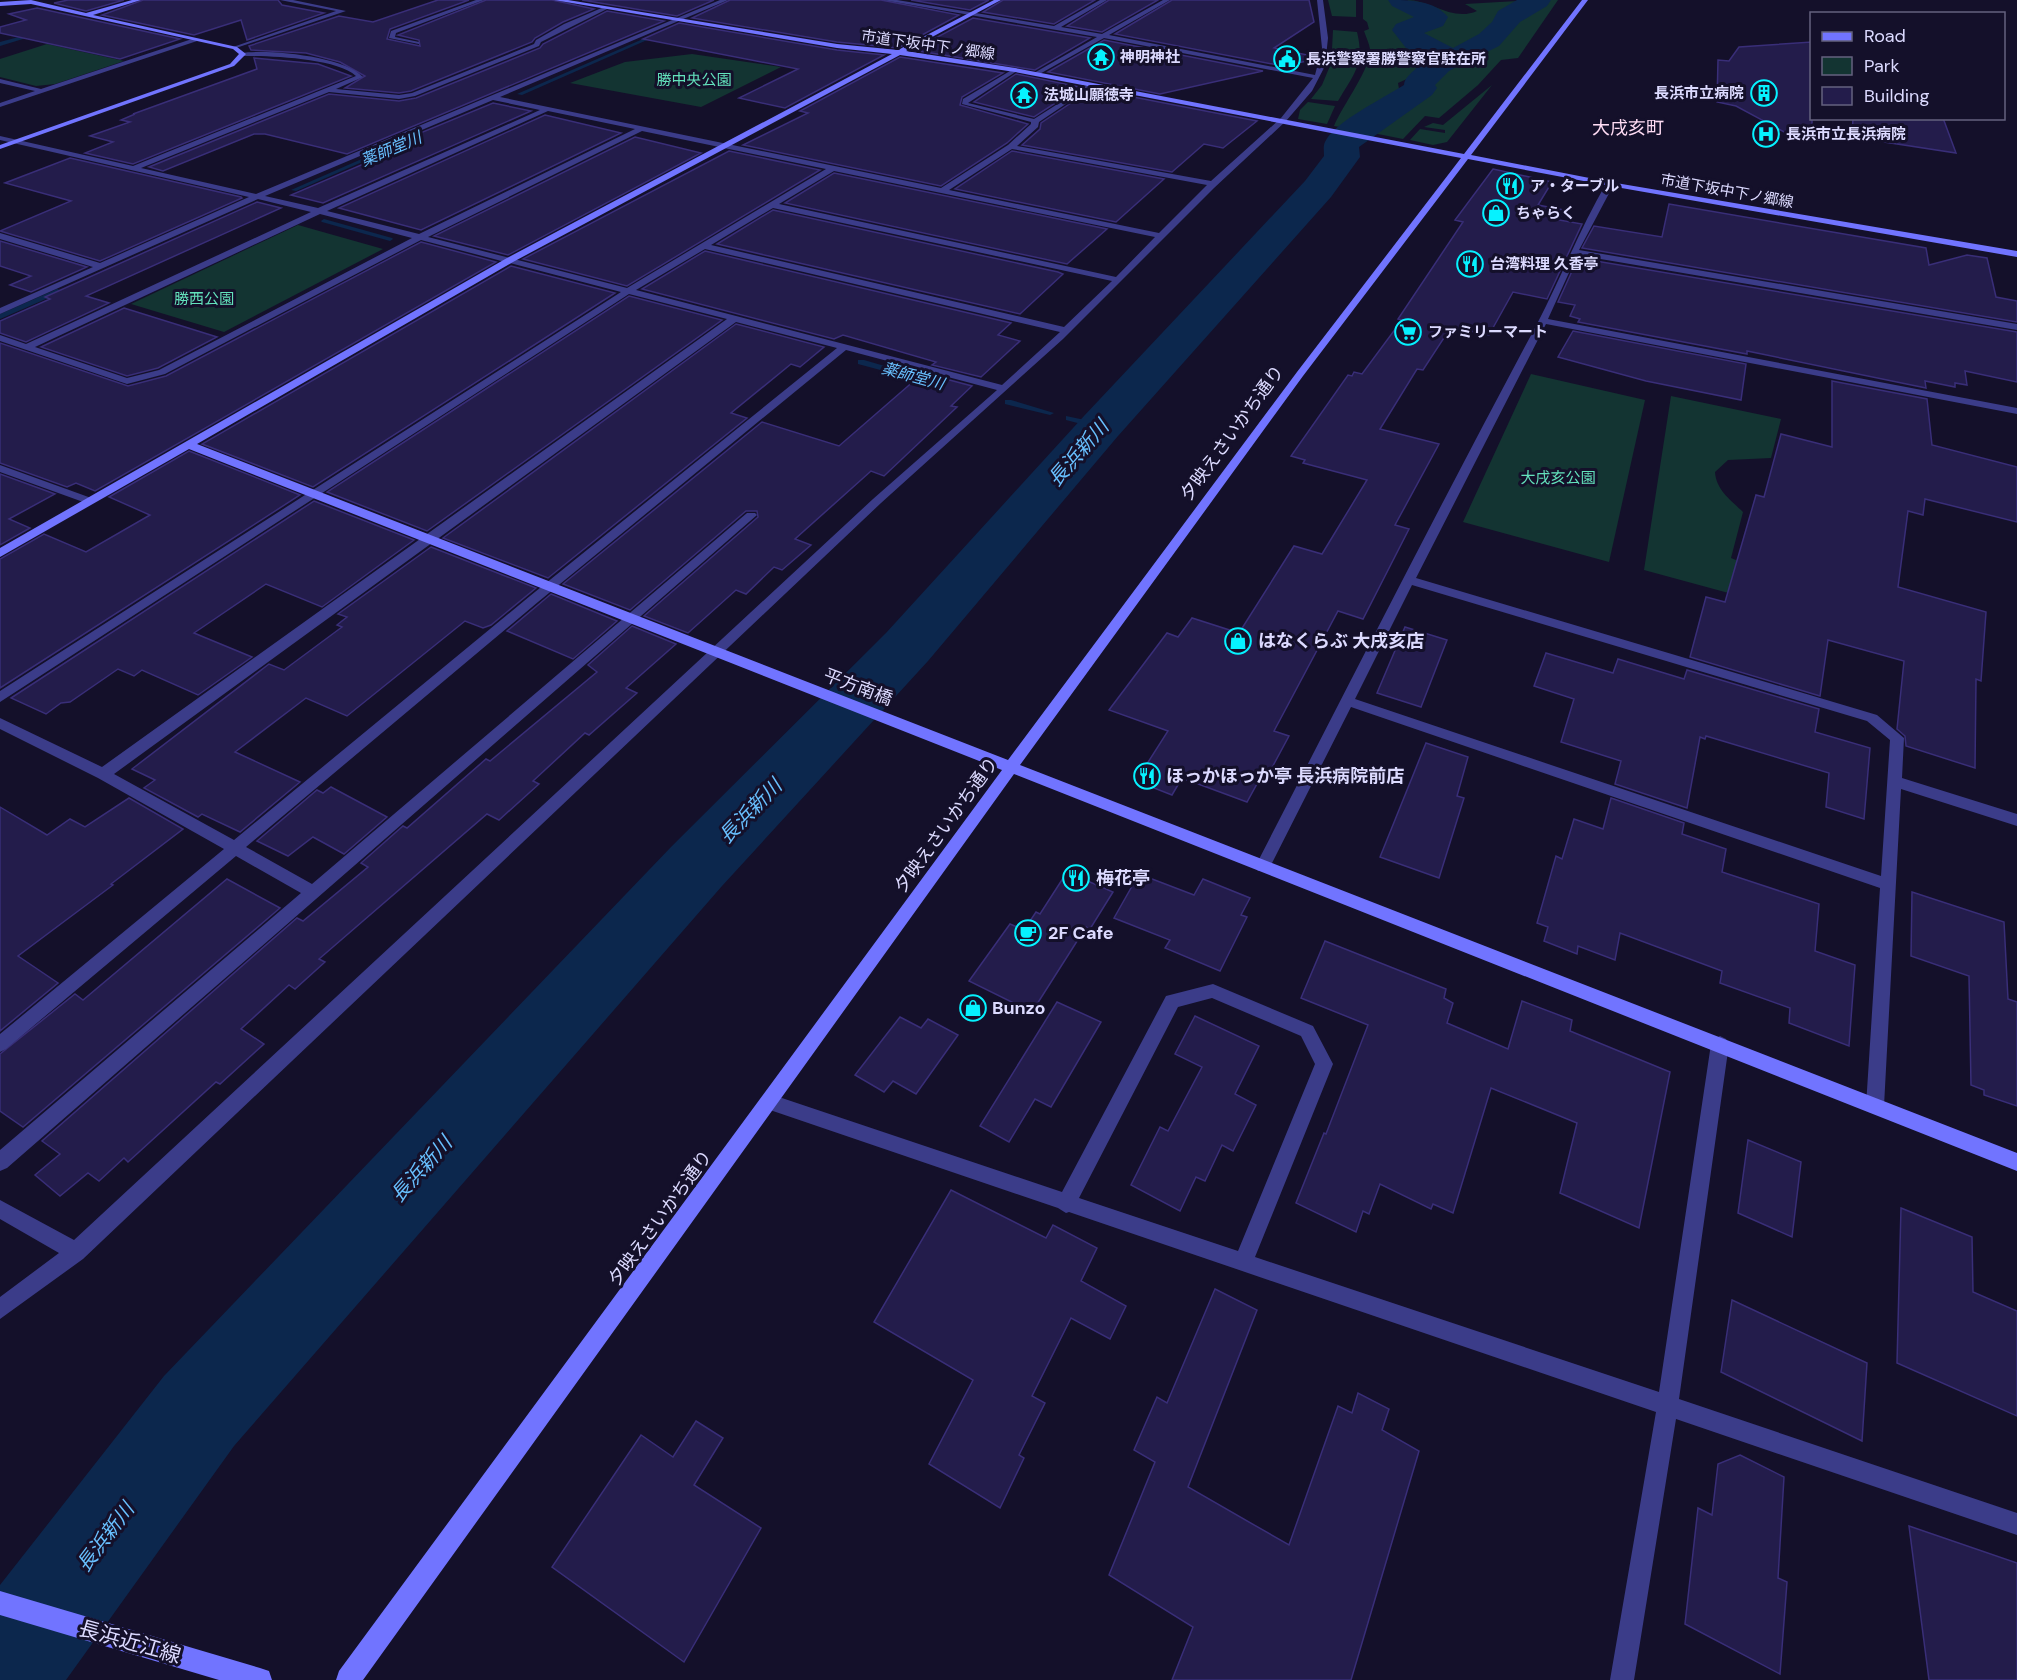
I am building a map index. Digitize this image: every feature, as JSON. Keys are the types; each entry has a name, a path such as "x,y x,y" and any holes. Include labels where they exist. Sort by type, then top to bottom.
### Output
{"street":[{"path":"7,0 16,2"},
{"path":"31,2 39,0"},
{"path":"87,15 138,0"},
{"path":"235,48 342,11 283,0"},
{"path":"417,43 392,38 393,32 481,0"},
{"name":"市道下坂中下ノ郷線","path":"557,0 837,46 1015,70 1610,184 2017,254"},
{"path":"0,311 259,196 725,0"},
{"path":"886,0 1103,36 1317,77"},
{"path":"0,553 510,260 998,0"},
{"path":"1055,28 1104,0"},
{"path":"1036,74 1167,0"},
{"path":"0,1309 76,1252 718,651 1065,330 1213,184 1257,146 1317,77 1326,53 1320,0"},
{"name":"夕映えさいかち通り","path":"348,1680 1293,384 1585,0"},
{"path":"0,4 31,2 235,48 243,54 279,54 360,74 360,77 135,168"},
{"path":"328,90 383,96 413,95 537,45 538,41 549,33 606,8"},
{"path":"0,105 195,40"},
{"path":"0,147 232,65 243,54"},
{"path":"1015,70 966,99 965,104 1035,121"},
{"path":"0,81 40,91"},
{"path":"942,191 1011,147 1035,125 1035,121 1091,85"},
{"path":"493,98 639,130 1161,236"},
{"path":"26,346 319,211 546,110"},
{"path":"0,338 127,381 162,372 420,237 639,130"},
{"path":"0,138 259,196 1003,387"},
{"path":"1011,147 1213,184"},
{"path":"0,697 628,291 832,169"},
{"path":"1263,867 1346,701 1543,321 1574,252 1610,184"},
{"path":"772,205 1118,280"},
{"path":"0,236 100,266"},
{"path":"705,246 1065,330"},
{"path":"1574,252 2017,327"},
{"path":"102,774 735,318"},
{"path":"1543,321 2017,411"},
{"path":"0,1044 844,346"},
{"name":"平方南橋","path":"189,445 2017,1162"},
{"path":"0,468 90,501"},
{"path":"0,1162 751,515"},
{"path":"1410,580 1872,718 1897,738 1875,1106"},
{"path":"1346,701 1889,885"},
{"path":"0,723 102,774 313,892"},
{"path":"1894,781 2017,820"},
{"path":"1066,1204 1172,1001 1213,992 1307,1031 1324,1064 1243,1263"},
{"path":"1622,1680 1667,1407 1720,1044"},
{"path":"770,1102 2017,1524"},
{"path":"0,1209 76,1252"},
{"name":"長浜近江線","path":"0,1603 260,1680"}],"green space":[{"path":"1328,0 1356,0 1356,17 1332,16"},
{"path":"1363,0 1396,0 1400,5 1428,15 1427,20 1400,29 1396,33 1405,34 1413,43 1438,53 1437,61 1428,65 1427,70 1398,83 1399,89 1404,94 1400,99 1386,106 1366,110 1351,129 1334,126 1362,76 1369,57 1370,47 1364,31 1369,29 1367,22 1363,19"},
{"path":"1407,0 1450,12 1468,14 1477,11 1465,4 1533,0 1506,16 1504,21 1475,46 1445,61 1442,60 1445,56 1442,50 1421,43 1412,35 1412,30 1430,24 1438,18"},
{"path":"1540,0 1558,0 1518,58 1501,60 1478,85 1439,118 1425,116 1403,139 1363,131 1395,112 1415,95 1428,90 1430,80 1441,67 1483,49 1495,40 1511,17 1533,7"},
{"path":"1333,30 1357,32 1359,61 1338,101 1311,99 1322,85 1332,61 1337,59 1337,51 1332,49"},
{"path":"47,44 124,61 55,84 36,86 0,77 0,59"},
{"name":"勝中央公園","path":"692,54 781,67 701,107 570,83 625,62"},
{"path":"1492,85 1447,142 1433,145 1410,140 1420,129 1445,133 1445,130 1424,127 1433,123 1443,125"},
{"path":"1308,102 1335,106 1327,124 1298,119 1300,110"},
{"name":"勝西公園","path":"298,225 383,249 224,332 131,304"},
{"name":"大戌亥公園","path":"1531,374 1645,400 1609,562 1463,522"},
{"path":"1671,396 1781,419 1771,458 1728,460 1715,472 1721,489 1743,512 1731,558 1801,587 1828,620 1644,570"}],"building":[{"path":"68,0 124,0 86,11 54,3"},
{"path":"143,0 278,0 282,5 324,13 247,40 241,20 194,35 102,15"},
{"path":"438,0 469,0 390,29 387,39 420,46 419,40 398,35 486,0 552,0 594,9 563,22 532,42 411,91 399,93 345,88 365,76 340,62 306,53 251,50 249,46 339,16 373,22"},
{"path":"582,0 714,0 677,16"},
{"path":"730,0 881,0 959,15 898,48 837,42 692,18"},
{"path":"911,0 989,0 970,10"},
{"path":"1003,0 1095,0 1054,24 983,12"},
{"path":"1109,0 1158,0 1102,32 1067,26"},
{"path":"1172,0 1309,0 1314,22 1274,48 1317,57 1317,59 1283,66 1115,34"},
{"path":"37,8 180,39 120,59 0,33 0,27 26,20 9,14"},
{"path":"607,11 664,21 347,154 265,134 254,134 163,171 149,167 329,94 399,101 416,98 540,48 543,44"},
{"path":"973,18 1090,38 1035,70 913,50"},
{"path":"679,23 837,50 884,55 785,108 739,98 798,69 643,39"},
{"path":"1104,40 1263,71 1160,94 1048,72"},
{"path":"1810,42 1812,136 1786,133 1736,106 1717,102 1718,60 1729,61 1739,47"},
{"path":"900,57 1003,73 962,97 960,105 1028,124 1007,143 941,186 743,145 808,113 800,111"},
{"path":"254,58 318,64 351,76 133,164 85,153 113,142 90,136 130,122 121,120 135,114 133,114 257,69"},
{"name":"法城山願徳寺","path":"1016,74 1080,87 1034,117 974,102"},
{"path":"1092,89 1257,121 1223,148 1204,144 1172,172 1022,145 1040,129 1041,123"},
{"path":"493,103 531,111 323,203 291,195 373,160 362,157"},
{"path":"545,115 621,133 421,230 339,208"},
{"path":"1853,120 1944,120 1956,153 1852,137"},
{"path":"635,137 701,153 508,255 434,236"},
{"path":"729,151 820,170 627,286 523,259"},
{"path":"1012,151 1164,179 1116,222 955,189"},
{"path":"70,158 242,198 100,261 0,231 71,201 5,183"},
{"path":"1493,169 1552,182 1538,205 1564,210 1559,220 1582,224 1547,299 1513,292 1489,335 1451,327 1423,370 1417,369 1380,429 1439,444 1395,525 1409,529 1363,619 1338,611 1274,731 1289,736 1268,775 1263,773 1247,802 1182,778 1172,795 1136,781 1168,731 1109,710 1167,633 1178,637 1192,618 1239,633 1294,546 1322,554 1367,480 1303,463 1305,460 1291,456 1348,375 1352,376 1354,372 1362,374 1402,320 1398,319 1463,222 1455,220"},
{"path":"834,173 1107,229 1067,264 785,203"},
{"path":"257,202 281,208 86,296 109,303 26,342 0,333 0,321 50,299 45,297"},
{"path":"1669,204 1926,248 1929,265 1967,255 1987,258 1996,297 2017,301 2017,322 1582,248 1594,226 1662,237"},
{"path":"773,210 1063,274 1020,314 717,244"},
{"path":"0,241 87,267 31,292 10,285 31,276 0,266"},
{"path":"421,242 496,262 95,491 76,483 67,487 0,463 0,343 128,386 166,376"},
{"path":"705,251 1011,323 998,335 1020,341 981,377 932,365 936,362 843,335 834,339 642,289"},
{"path":"1578,258 2017,332 2017,382 1965,371 1967,385 1955,383 1955,387 1925,381 1926,388 1747,351 1747,354 1578,322 1580,319 1570,316 1575,305 1558,302"},
{"path":"511,266 615,293 313,487 202,444"},
{"path":"629,296 722,320 427,531 327,492"},
{"path":"124,308 217,337 158,368 127,376 41,347"},
{"path":"736,324 824,347 800,367 791,364 731,413 747,418 548,578 443,538"},
{"path":"1573,331 1746,364 1741,400 1646,381 1558,357"},
{"path":"923,373 972,386 951,406 957,407 884,476 871,471 795,539 811,545 782,570 774,567 746,594 736,590 688,633 644,616 758,517 757,511 746,511 630,610 563,584 762,422 839,446"},
{"path":"1832,381 1927,399 1932,445 2017,467 2017,522 1925,499 1923,515 1908,511 1898,587 1986,612 1981,681 1976,679 1975,768 1906,746 1905,736 1897,729 1904,661 1828,640 1820,696 1690,657 1706,597 1725,602 1756,495 1764,497 1781,434 1832,447"},
{"path":"189,451 300,495 0,688 0,559 44,534 86,552 150,515 109,497"},
{"path":"0,474 55,494 9,519 30,528 0,545"},
{"path":"314,501 414,540 322,607 266,584 194,633 252,657 198,695 142,670 134,676 118,669 70,702 61,703 46,714 11,698"},
{"path":"431,547 536,588 491,625 483,628 465,621 347,716 306,698 235,752 300,782 240,832 202,814 198,817 144,788 155,780 132,769 269,664 284,670 342,627 337,625 347,617 338,614"},
{"path":"551,594 617,621 573,659 507,631"},
{"path":"632,626 676,644 626,688 637,693 589,735 585,733 533,781 539,784 499,820 487,814 319,959 325,962 295,989 289,985 241,1029 264,1044 220,1084 216,1082 128,1162 124,1158 99,1181 88,1173 60,1196 35,1175 60,1154 42,1141 297,918 303,921 368,867 361,863 403,826 407,828 486,759 490,761 597,672 588,665"},
{"path":"1405,627 1447,640 1421,707 1377,693"},
{"path":"1546,653 1613,673 1618,659 1684,679 1687,670 1819,709 1815,732 1870,748 1864,819 1826,807 1829,773 1706,736 1705,739 1700,737 1687,808 1615,784 1621,761 1561,742 1574,699 1534,686"},
{"path":"1426,743 1468,757 1457,796 1464,798 1439,878 1380,857"},
{"path":"331,787 387,817 344,854 313,837 288,856 257,841 317,790 323,793"},
{"path":"129,798 183,829 18,956 58,983 0,1031 0,807 47,835 70,819 85,827"},
{"path":"1611,798 1684,823 1682,834 1726,849 1722,872 1819,904 1815,951 1855,965 1849,1046 1789,1023 1790,1008 1720,983 1722,971 1620,933 1615,960 1578,946 1577,954 1544,941 1548,927 1537,923 1556,856 1562,859 1574,819 1603,829"},
{"path":"1067,872 1113,892 1090,929 1086,927 1032,1012 969,981 1010,924 1024,930 1036,912 1040,914"},
{"path":"1139,874 1194,895 1203,879 1250,898 1241,915 1247,917 1220,971 1165,948 1170,940 1114,918"},
{"path":"227,879 280,908 23,1127 0,1111 0,1054 75,994 83,1000"},
{"path":"1912,892 2004,922 2008,999 2017,1002 2017,1106 1984,1095 1984,1090 1971,1085 1969,976 1911,956"},
{"path":"1325,941 1446,989 1444,998 1453,1003 1447,1023 1508,1049 1522,1001 1572,1020 1570,1031 1670,1072 1639,1228 1560,1193 1577,1123 1491,1088 1453,1213 1433,1204 1431,1209 1380,1184 1369,1214 1363,1211 1356,1232 1296,1203 1324,1133 1326,1134 1368,1025 1301,998"},
{"path":"1057,1002 1101,1022 1051,1107 1035,1099 1009,1142 980,1126"},
{"path":"1195,1016 1259,1046 1235,1094 1256,1105 1233,1151 1222,1145 1205,1181 1196,1177 1180,1211 1131,1185 1160,1127 1168,1131 1202,1067 1175,1054"},
{"path":"900,1017 921,1028 928,1019 958,1035 916,1094 893,1081 884,1092 855,1075"},
{"path":"1748,1140 1801,1162 1792,1237 1738,1213"},
{"path":"951,1190 1046,1238 1053,1225 1097,1248 1081,1281 1126,1306 1110,1339 1071,1318 1032,1396 1045,1403 1019,1455 1024,1458 1000,1508 929,1464 973,1380 874,1322"},
{"path":"1901,1208 1972,1237 1973,1292 2017,1311 2017,1416 1897,1363"},
{"path":"1215,1289 1257,1310 1188,1487 1289,1545 1338,1406 1352,1413 1358,1393 1389,1409 1382,1430 1419,1451 1351,1680 1172,1680 1193,1627 1109,1575 1155,1462 1134,1450 1157,1397 1167,1403"},
{"path":"1732,1300 1867,1363 1862,1441 1721,1372"},
{"path":"696,1421 723,1438 694,1485 761,1528 684,1662 552,1567 641,1435 673,1457"},
{"path":"1740,1455 1784,1477 1778,1578 1787,1582 1780,1674 1685,1624 1698,1508 1712,1515 1718,1464"},
{"path":"1909,1526 2017,1563 2017,1680 1929,1680"}],"waterway":[{"name":"長浜新川","path":"1402,0 1434,17 1433,20 1406,30 1416,42 1440,51 1438,65"},
{"path":"1438,65 1489,40 1505,25 1508,17 1537,0"},
{"path":"0,44 37,33"},
{"name":"薬師堂川","path":"520,94 661,33"},
{"name":"長浜新川","path":"0,1676 199,1411 697,866 907,647 1101,426 1318,189 1342,157 1341,144 1357,130 1421,88 1418,83 1438,65"},
{"name":"薬師堂川","path":"294,190 382,152"},
{"name":"薬師堂川","path":"324,221 390,239"},
{"path":"0,317 60,291"},
{"name":"薬師堂川","path":"861,362 932,381"},
{"name":"薬師堂川","path":"1008,402 1050,413"},
{"name":"薬師堂川","path":"1069,418 1101,426"}],"place":[{"name":"神明神社","path":"1101,57"},
{"name":"長浜警察署勝警察官駐在所","path":"1287,59"},
{"name":"長浜市立病院","path":"1764,93"},
{"name":"法城山願徳寺","path":"1024,95"},
{"name":"長浜市立長浜病院","path":"1766,134"},
{"name":"ア・ターブル","path":"1510,186"},
{"name":"ちゃらく","path":"1496,213"},
{"name":"台湾料理 久香亭","path":"1470,264"},
{"name":"ファミリーマート","path":"1408,332"},
{"name":"はなくらぶ 大戌亥店","path":"1238,641"},
{"name":"ほっかほっか亭 長浜病院前店","path":"1147,776"},
{"name":"梅花亭","path":"1076,878"},
{"name":"2F Cafe","path":"1028,933"},
{"name":"Bunzo","path":"973,1008"}],"district":[{"name":"大戌亥町","path":"1628,128"}]}
